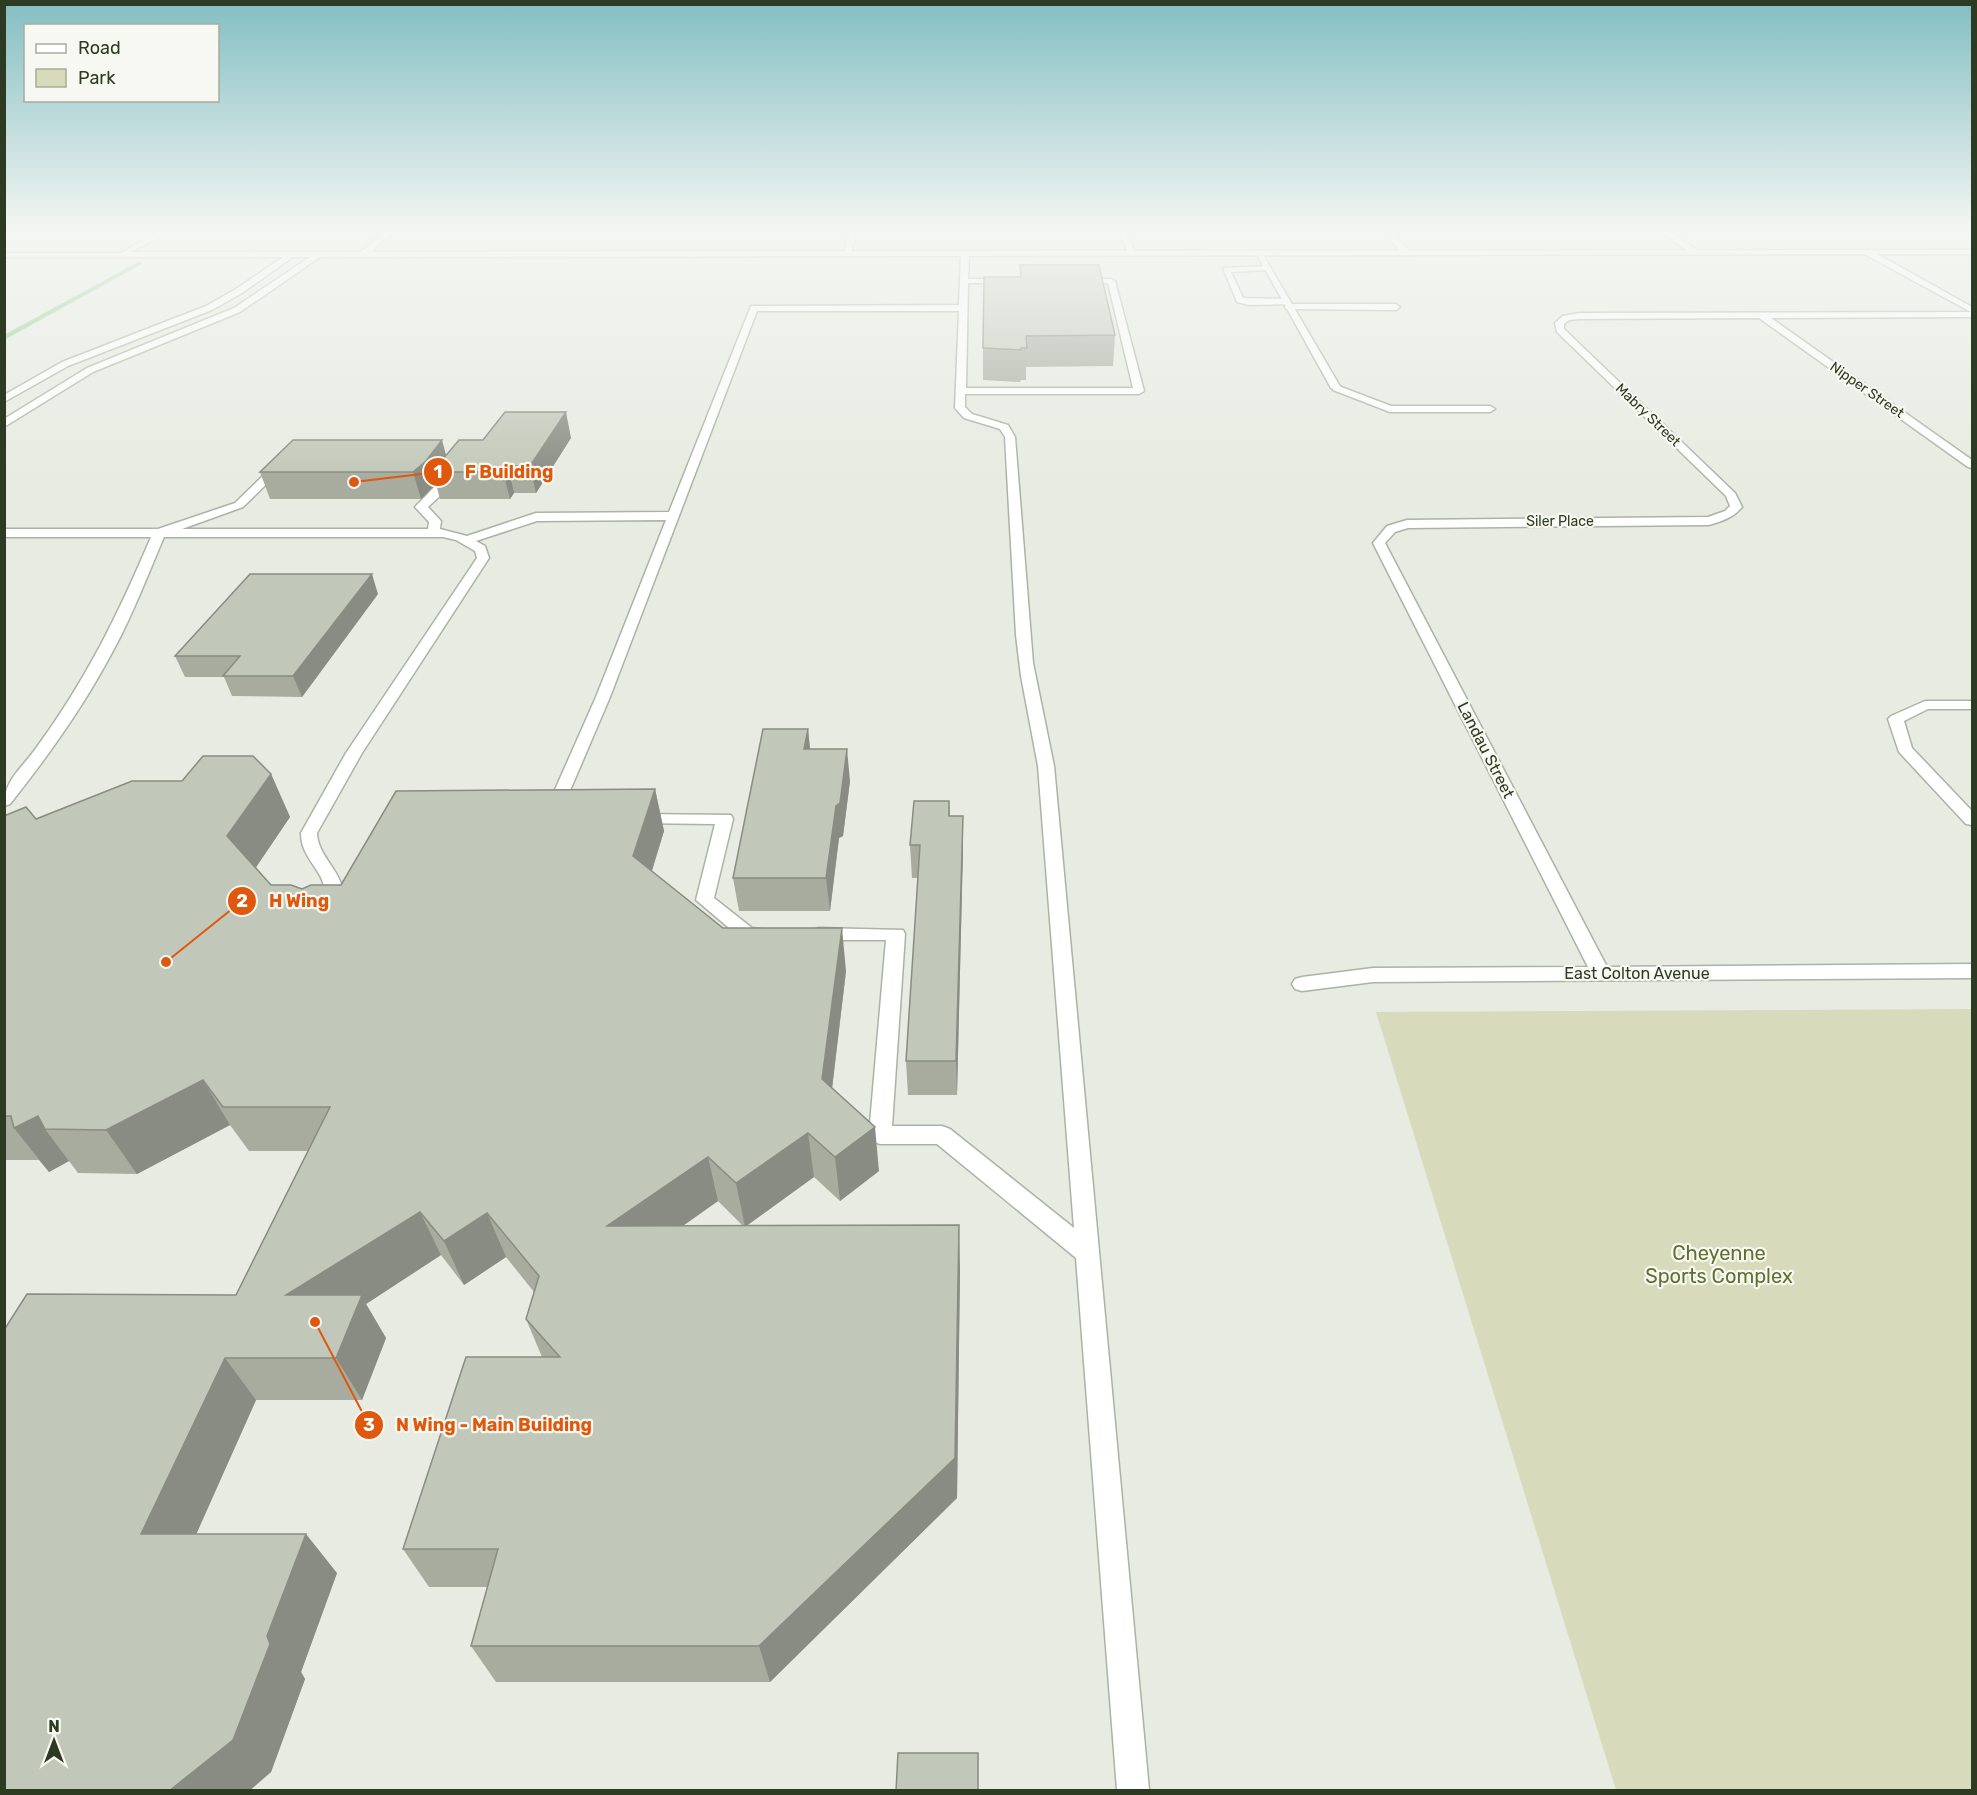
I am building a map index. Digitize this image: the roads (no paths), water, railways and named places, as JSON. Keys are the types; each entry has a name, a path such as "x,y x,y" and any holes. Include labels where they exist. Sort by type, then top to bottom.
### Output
{"street":[{"path":"4,399 65,364 199,312"},
{"path":"4,424 90,370 233,312"},
{"path":"574,819 550,819 603,697 753,312"},
{"path":"963,312 960,408 964,413 976,419 999,425 1009,434 1025,660 1046,766 1133,1791"},
{"path":"960,391 1139,391 1119,312"},
{"path":"1292,312 1336,388 1390,409 1490,409"},
{"path":"1762,316 1972,315"},
{"name":"Mabry Street","path":"1729,514 1736,507 1731,495 1560,330 1559,323 1566,318 1580,316 1762,316"},
{"name":"Nipper Street","path":"1762,316 1972,465"},
{"path":"159,533 221,514 239,505 293,453"},
{"path":"433,533 435,521 421,507 439,491 460,464"},
{"name":"Siler Place","path":"1390,529 1407,524 1437,523 1709,521 1729,514"},
{"path":"466,540 536,517 674,516"},
{"name":"Landau Street","path":"1390,529 1379,543 1601,973"},
{"path":"4,533 433,533 451,534 481,549 483,558 480,563 354,753 309,833 308,840 311,848 335,883 337,890 326,916"},
{"path":"4,801 48,742 100,663 127,610 159,533"},
{"path":"1972,705 1925,705 1896,719 1905,749 1972,820"},
{"path":"620,819 725,819 705,900 748,934 896,934 880,1135 942,1135 1088,1254"},
{"name":"East Colton Avenue","path":"1302,984 1373,975 1972,971"}],"waterway":[{"path":"4,338 52,312"}],"place":[{"name":"F Building","path":"354,482"},
{"name":"H Wing","path":"166,962"},
{"name":"N Wing - Main Building","path":"315,1322"}],"park label":[{"name":"Cheyenne Sports Complex","path":"1719,1264"}]}
